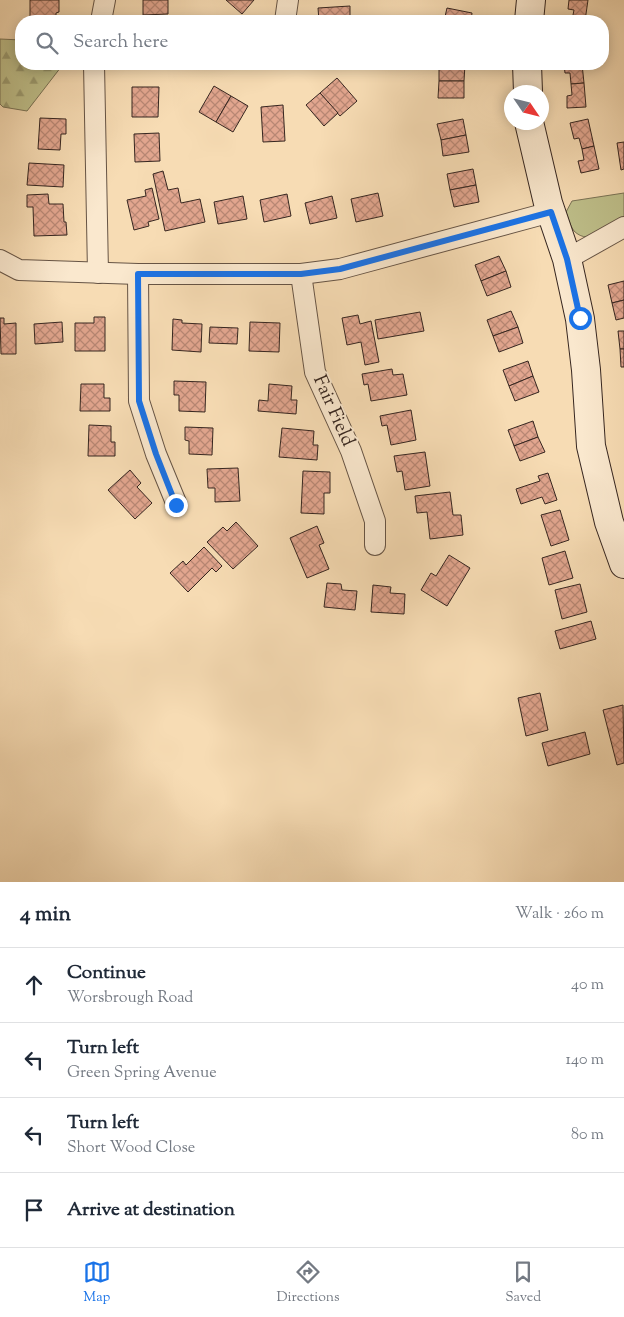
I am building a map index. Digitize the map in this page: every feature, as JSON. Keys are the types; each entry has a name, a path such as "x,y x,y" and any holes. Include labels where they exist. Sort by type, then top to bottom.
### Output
{"street":[{"path":"102,15 105,0"},
{"path":"286,15 288,0"},
{"path":"530,15 531,0"},
{"path":"94,70 98,273"},
{"path":"527,70 528,85"},
{"path":"531,130 551,212 567,259 580,318 586,370 591,446 609,522 624,564"},
{"path":"0,260 19,270 138,274 301,274 340,269 551,212"},
{"path":"567,259 624,226"},
{"path":"138,274 139,401 156,454 176,505"},
{"name":"Fair Field","path":"301,274 315,372 352,451 375,520 375,545"}],"green space":[{"path":"0,39 15,40 15,70 59,70 27,111 3,107 0,104"},
{"path":"624,193 624,218 600,234 593,236 587,237 574,231 566,212 572,201"}],"building":[{"path":"30,0 59,0 59,12 56,15 30,15"},
{"path":"143,0 168,0 168,14 143,15"},
{"path":"226,0 254,0 242,14"},
{"path":"569,0 588,0 586,15 573,15 574,10 568,9"},
{"path":"350,6 350,15 319,15 318,8"},
{"path":"447,8 472,13 472,15 445,15"},
{"path":"439,70 465,70 464,81 439,81"},
{"path":"565,70 583,70 584,83 571,84 570,73 565,73"},
{"path":"337,78 357,101 340,116 320,93"},
{"path":"439,81 464,81 464,98 438,98"},
{"path":"584,83 586,107 567,108 567,96 572,95 571,84"},
{"path":"214,86 231,96 216,122 199,112"},
{"path":"132,87 159,87 158,117 132,117"},
{"path":"320,93 338,113 324,126 306,105"},
{"path":"231,96 248,106 233,132 216,122"},
{"path":"283,105 285,141 263,142 261,107"},
{"path":"40,118 66,119 66,134 61,134 60,150 38,149"},
{"path":"463,119 466,135 441,140 437,124"},
{"path":"588,119 594,146 582,149 579,138 574,139 570,123"},
{"path":"159,133 160,161 135,162 134,134"},
{"path":"466,135 469,152 443,156 441,140"},
{"path":"624,142 624,169 621,170 617,143"},
{"path":"594,146 599,169 581,173 578,161 584,160 582,149"},
{"path":"29,163 64,165 63,187 27,185"},
{"path":"473,169 476,185 450,190 447,174"},
{"path":"163,171 168,190 178,188 181,203 200,199 205,222 165,231 153,174"},
{"path":"476,185 479,202 454,207 450,190"},
{"path":"152,188 159,219 148,222 149,226 134,230 127,200 146,196 145,190"},
{"path":"378,193 383,216 356,222 351,199"},
{"path":"48,194 49,204 63,204 67,235 34,236 33,207 27,207 27,195"},
{"path":"287,194 291,216 264,222 260,200"},
{"path":"243,196 247,219 218,224 214,202"},
{"path":"332,196 337,218 310,224 305,203"},
{"path":"499,256 506,271 481,281 475,265"},
{"path":"506,271 511,287 487,296 481,281"},
{"path":"624,281 624,300 612,303 608,285"},
{"path":"624,300 624,318 616,320 612,303"},
{"path":"511,311 518,327 493,336 487,320"},
{"path":"420,312 424,331 378,339 375,320"},
{"path":"358,315 360,324 371,321 379,362 365,365 361,342 347,345 342,318"},
{"path":"94,317 105,317 105,351 75,351 75,323 94,323"},
{"path":"0,318 4,318 4,324 16,323 16,354 1,354"},
{"path":"173,319 182,320 182,323 202,324 201,352 172,350"},
{"path":"62,322 63,342 35,344 34,324"},
{"path":"250,322 280,323 279,352 249,351"},
{"path":"210,327 238,328 237,344 209,343"},
{"path":"518,327 523,343 499,352 493,336"},
{"path":"618,331 624,331 624,349 620,349"},
{"path":"620,349 624,349 624,367 621,367"},
{"path":"528,361 533,376 509,386 503,370"},
{"path":"392,369 393,375 403,374 407,395 371,401 368,384 364,385 362,374"},
{"path":"533,376 539,392 515,401 509,386"},
{"path":"174,381 206,382 205,412 179,411 179,395 174,395"},
{"path":"81,384 104,384 104,398 110,398 110,411 80,411"},
{"path":"269,384 292,386 291,400 297,400 296,414 258,411 259,400 268,401"},
{"path":"411,410 416,440 391,445 387,425 382,426 380,416"},
{"path":"533,421 538,437 514,446 508,430"},
{"path":"89,425 111,426 111,442 115,442 115,456 88,456"},
{"path":"185,427 213,428 212,455 189,454 189,441 185,440"},
{"path":"282,428 314,431 313,445 318,445 317,460 279,457"},
{"path":"538,437 545,452 520,461 514,446"},
{"path":"425,452 430,486 405,490 402,471 397,472 394,456"},
{"path":"238,468 240,501 215,502 215,488 208,488 207,469"},
{"path":"130,470 141,483 137,487 152,503 135,519 108,490"},
{"path":"303,471 330,472 330,493 324,493 324,514 301,513"},
{"path":"548,473 557,500 545,504 542,497 521,504 516,489 540,481 538,476"},
{"path":"450,492 453,515 461,515 463,535 430,539 427,512 417,513 415,496"},
{"path":"560,510 569,540 551,546 541,515"},
{"path":"236,522 258,546 233,569 207,542 223,527 227,531"},
{"path":"317,526 324,543 319,545 329,569 307,578 290,538"},
{"path":"204,547 222,566 216,572 212,568 188,592 170,573 183,561 186,565"},
{"path":"565,551 573,578 549,585 542,558"},
{"path":"449,555 470,568 447,606 421,590 431,573 436,576"},
{"path":"327,583 341,584 342,590 357,591 355,610 324,607"},
{"path":"580,584 587,612 562,619 555,590"},
{"path":"373,585 391,587 390,593 405,594 404,614 371,612"},
{"path":"591,621 596,639 560,649 555,631"},
{"path":"540,693 548,730 526,736 518,698"},
{"path":"623,705 624,763 617,765 603,710"},
{"path":"585,732 590,754 548,766 542,743"}],"route":[{"path":"176,505 156,454 139,401 138,274 301,274 340,269 551,212 567,259 580,318"}]}
